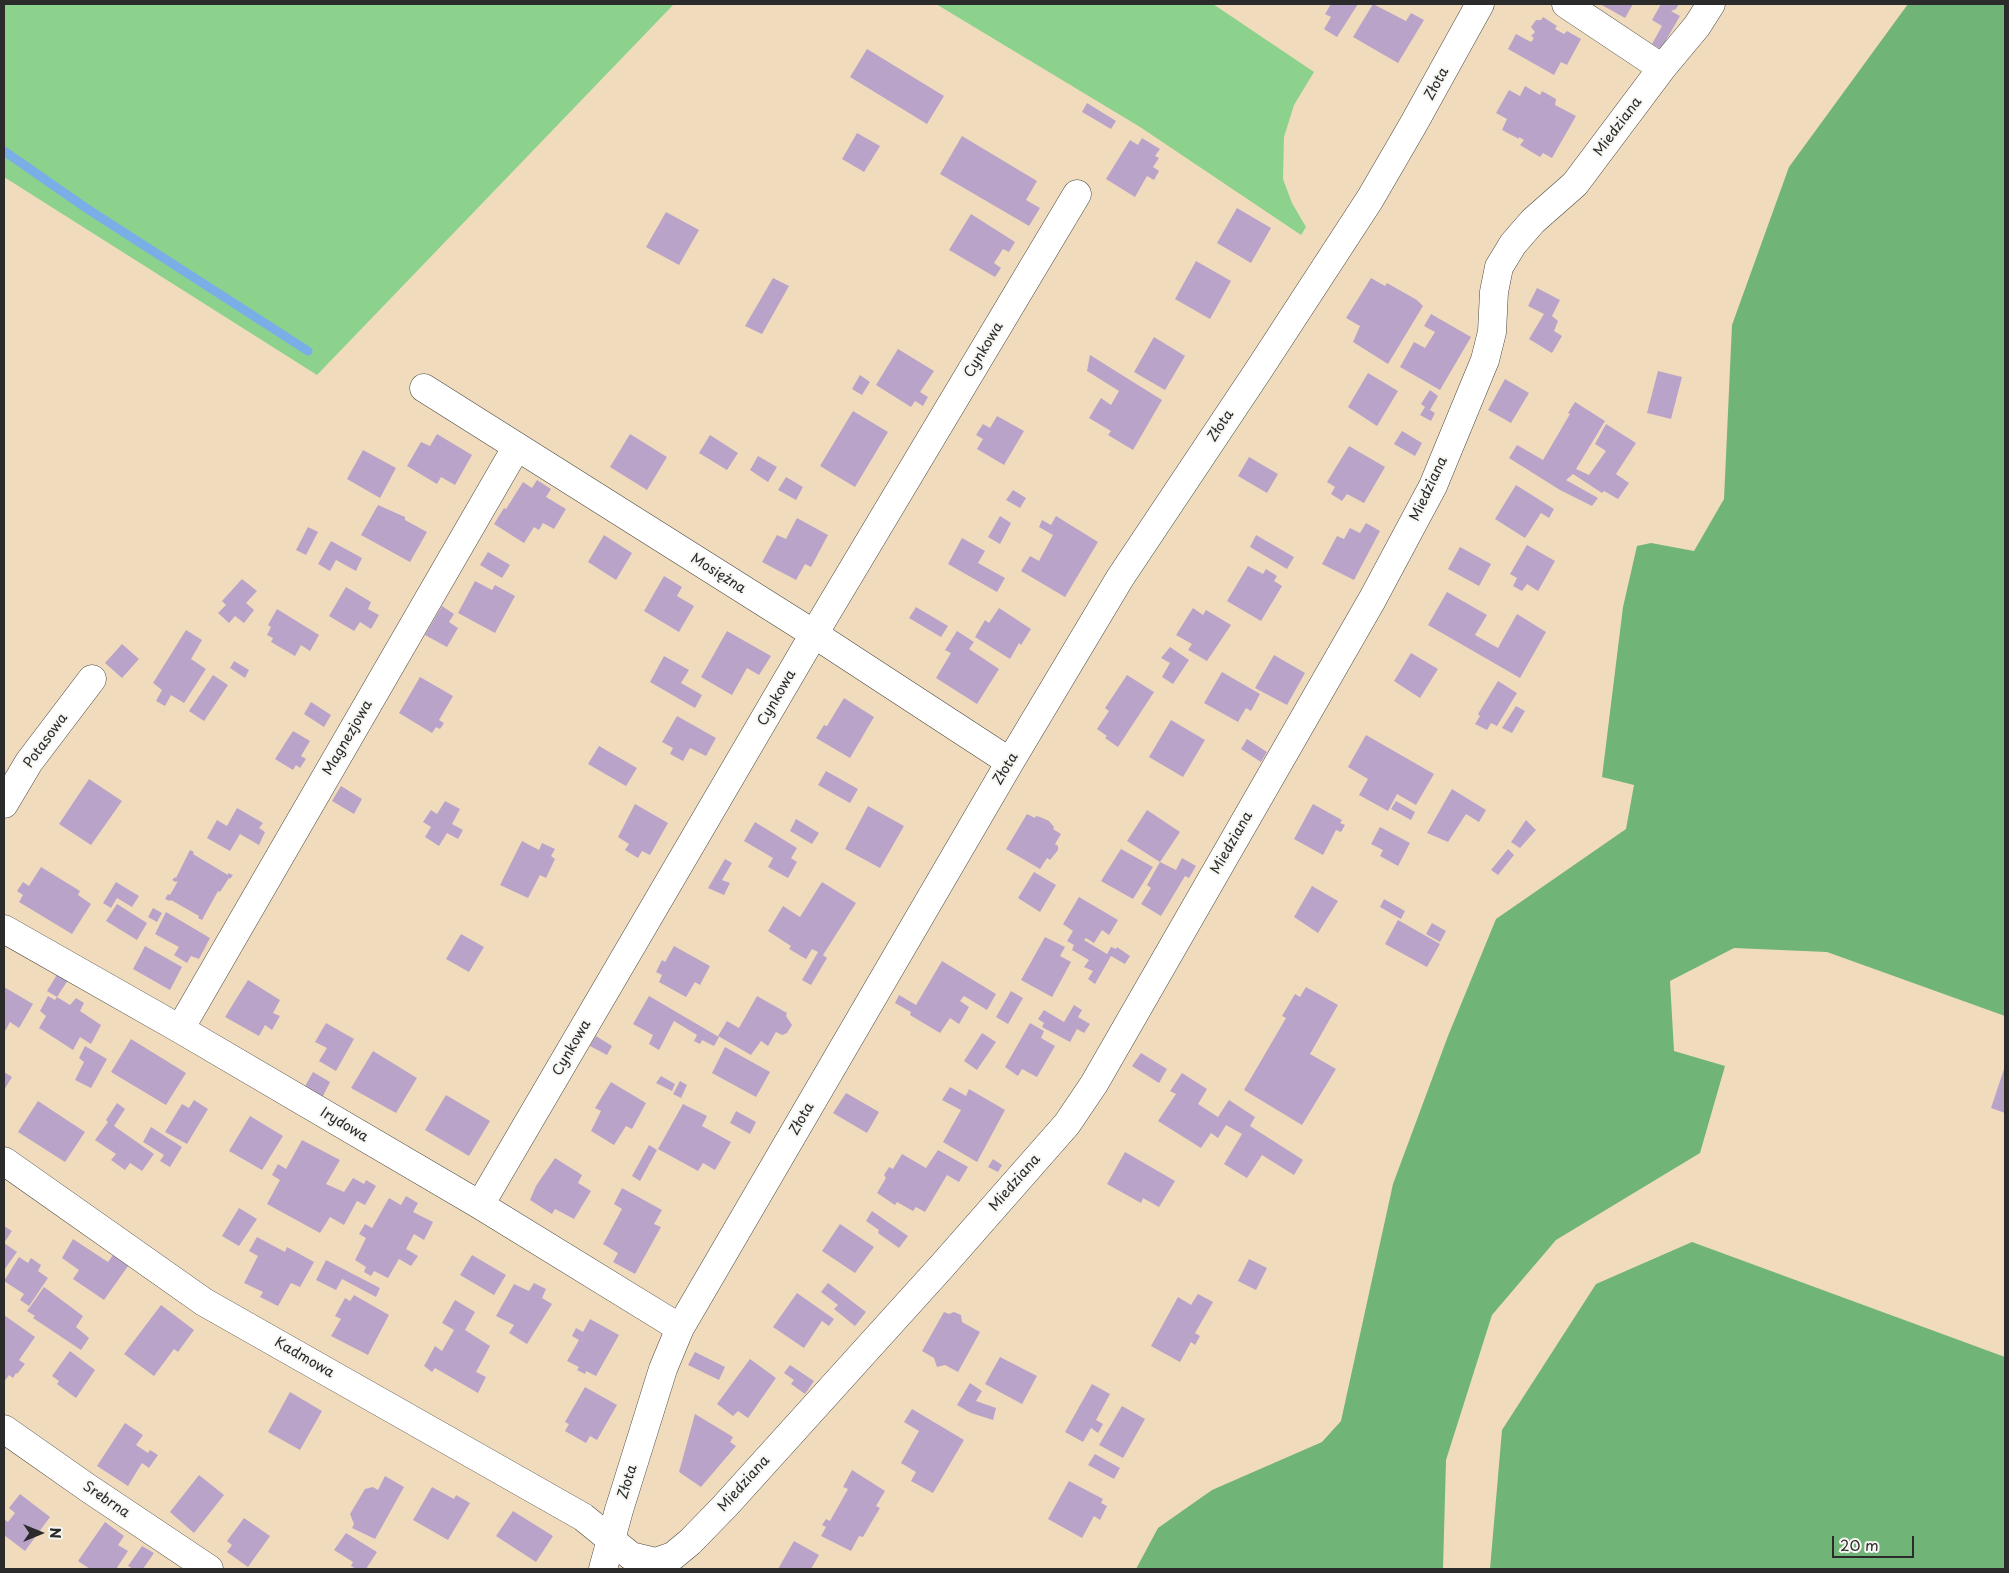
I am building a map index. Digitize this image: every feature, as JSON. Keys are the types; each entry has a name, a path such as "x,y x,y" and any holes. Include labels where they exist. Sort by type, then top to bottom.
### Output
{"street":[{"name":"Złota","path":"603,1569 612,1542 619,1510 663,1370 680,1328 1010,762 1120,578 1258,371 1391,164 1480,4"},
{"path":"1566,4 1662,68"},
{"name":"Miedziana","path":"612,1542 631,1556 656,1562 673,1556 690,1542 943,1265 1067,1124 1094,1084 1372,600 1433,486 1485,360 1492,332 1494,292 1499,267 1523,232 1575,184 1711,4"},
{"name":"Cynkowa","path":"480,1206 814,634 1077,194"},
{"name":"Mosiężna","path":"424,388 516,448 814,634 1010,762"},
{"name":"Magnezjowa","path":"180,1029 516,448"},
{"name":"Potasowa","path":"4,804 30,762 92,679"},
{"name":"Irydowa","path":"4,929 180,1029 480,1206 680,1328"},
{"name":"Kadmowa","path":"4,1161 204,1302 583,1517 612,1542"},
{"name":"Srebrna","path":"4,1430 209,1569"}],"green space":[{"path":"4,4 674,4 317,375 4,177"},
{"path":"936,4 1213,4 1314,72 1294,105 1284,137 1283,179 1292,203 1306,227 1301,235 1140,127"},
{"path":"1908,4 2005,4 2005,1016 1827,952 1734,948 1670,981 1674,1051 1725,1066 1700,1153 1556,1240 1492,1315 1446,1460 1443,1569 1136,1569 1158,1528 1212,1490 1322,1442 1341,1421 1393,1184 1448,1036 1496,919 1626,829 1634,785 1602,777 1623,607 1637,546 1651,543 1694,551 1724,499 1732,325 1789,167"},
{"path":"1692,1242 2005,1357 2005,1569 1490,1569 1502,1430 1596,1284"}],"building":[{"path":"1331,4 1358,4 1337,37 1324,29 1331,17 1325,14"},
{"path":"1373,4 1406,21 1411,13 1424,20 1398,63 1353,37"},
{"path":"1600,4 1633,4 1625,18"},
{"path":"1661,4 1679,4 1676,9 1671,11 1680,16 1661,49 1652,44 1662,26 1652,20"},
{"path":"1543,17 1557,26 1555,29 1564,34 1567,31 1581,39 1567,65 1561,62 1554,75 1508,49 1516,34 1531,42 1534,38 1531,36 1535,32 1531,27 1536,20 1541,20"},
{"path":"867,49 944,96 927,124 850,77"},
{"path":"1525,86 1540,95 1542,91 1556,99 1555,105 1576,116 1552,158 1543,153 1540,157 1520,145 1524,140 1502,130 1507,119 1496,113 1509,90 1520,96"},
{"path":"1087,103 1116,121 1111,129 1082,112"},
{"path":"857,133 880,146 864,172 842,159"},
{"path":"962,136 1037,181 1026,200 1040,208 1029,226 940,174"},
{"path":"1142,138 1160,149 1155,156 1159,158 1153,167 1159,171 1154,180 1147,176 1135,197 1106,179 1130,140 1138,145"},
{"path":"1237,208 1271,228 1251,263 1217,243"},
{"path":"666,212 699,230 679,265 646,247"},
{"path":"971,214 1015,242 1009,252 1003,249 994,263 1001,268 995,277 949,250"},
{"path":"1196,261 1231,281 1210,319 1175,299"},
{"path":"773,278 789,286 762,334 745,326"},
{"path":"1371,278 1385,286 1387,283 1417,300 1423,306 1388,364 1353,342 1360,326 1346,318"},
{"path":"1537,288 1560,300 1552,316 1558,321 1554,331 1562,336 1552,353 1529,339 1544,314 1528,306"},
{"path":"1431,314 1471,337 1440,390 1400,367 1414,342 1425,348 1435,332 1424,326"},
{"path":"1154,337 1185,356 1165,390 1134,372"},
{"path":"898,349 934,371 920,392 928,397 923,406 915,401 911,407 876,385"},
{"path":"1090,355 1162,400 1133,450 1108,435 1111,431 1089,418 1101,398 1111,405 1119,391 1087,371"},
{"path":"1658,371 1682,377 1671,419 1647,413"},
{"path":"1368,373 1398,391 1377,426 1348,407"},
{"path":"860,375 870,382 862,395 852,389"},
{"path":"1505,379 1529,393 1511,423 1488,410"},
{"path":"1430,390 1438,396 1430,410 1435,413 1431,421 1420,415 1425,407 1421,404"},
{"path":"1575,402 1605,421 1576,469 1589,475 1606,451 1595,444 1606,424 1636,443 1616,474 1629,483 1618,499 1604,491 1602,493 1573,474 1566,480 1598,498 1592,506 1560,490 1509,458 1517,445 1543,460"},
{"path":"853,411 888,432 855,487 820,466"},
{"path":"997,416 1024,431 1004,465 977,449 983,439 976,435 983,424 990,428"},
{"path":"1402,431 1422,443 1415,456 1394,444"},
{"path":"437,434 472,455 455,485 441,477 437,484 407,466 421,442 430,446"},
{"path":"630,434 667,457 647,490 610,467"},
{"path":"710,435 738,453 727,470 699,453"},
{"path":"1349,446 1385,467 1364,503 1347,494 1342,501 1331,494 1335,487 1327,482"},
{"path":"363,450 396,468 380,498 347,479"},
{"path":"758,456 777,467 768,482 750,470"},
{"path":"1249,457 1278,474 1267,493 1238,476"},
{"path":"786,477 803,487 796,500 778,490"},
{"path":"537,480 551,489 546,497 566,509 554,529 543,523 539,530 534,527 524,543 494,524 523,482 532,488"},
{"path":"1516,485 1554,509 1549,518 1541,513 1525,538 1495,519"},
{"path":"1013,490 1026,498 1020,508 1006,500"},
{"path":"378,505 405,517 405,520 427,532 410,562 361,535"},
{"path":"1000,516 1011,523 1000,544 988,537"},
{"path":"1056,516 1098,542 1065,597 1021,571 1030,556 1039,561 1053,535 1039,527 1042,520 1051,525"},
{"path":"797,518 828,535 811,567 805,564 796,580 762,562 777,535 786,539"},
{"path":"1366,523 1380,531 1354,580 1322,564 1337,536 1344,539 1350,528 1360,533"},
{"path":"308,527 318,532 306,555 296,550"},
{"path":"604,535 632,553 616,580 588,562"},
{"path":"1256,535 1294,557 1287,569 1250,547"},
{"path":"962,538 985,551 978,563 1005,578 997,592 948,564"},
{"path":"331,541 362,558 356,571 336,560 330,571 318,564"},
{"path":"1527,545 1555,561 1538,591 1527,584 1522,591 1513,586 1517,578 1510,574"},
{"path":"1460,547 1491,564 1479,586 1448,569"},
{"path":"488,552 510,565 502,578 480,565"},
{"path":"1248,566 1263,574 1266,569 1277,576 1274,581 1282,586 1261,621 1227,601"},
{"path":"664,576 682,587 677,596 694,606 679,632 644,611"},
{"path":"242,579 257,591 246,603 254,610 244,623 235,616 229,623 218,613 226,605 222,601"},
{"path":"475,581 492,590 495,585 515,596 495,633 458,613"},
{"path":"346,587 371,602 368,609 379,615 371,629 360,622 354,631 329,616"},
{"path":"1447,592 1487,615 1475,635 1498,648 1517,614 1546,632 1520,678 1428,625"},
{"path":"442,606 454,614 449,622 458,628 447,647 425,635"},
{"path":"916,607 948,626 941,637 909,618"},
{"path":"999,608 1031,629 1021,645 1019,643 1010,659 975,637 985,620 989,623"},
{"path":"1193,608 1203,615 1206,610 1231,625 1207,661 1188,650 1192,644 1176,635"},
{"path":"277,609 319,635 310,651 301,645 295,656 271,642 273,638 267,635 271,627 268,625"},
{"path":"186,630 202,640 191,659 206,669 184,703 171,695 165,706 156,701 162,690 153,683"},
{"path":"727,631 771,656 759,675 747,668 732,695 701,677"},
{"path":"957,631 974,642 969,649 999,669 977,704 936,678 951,653 945,650"},
{"path":"122,644 139,659 122,678 105,663"},
{"path":"1170,647 1189,660 1173,684 1162,677 1170,663 1161,658"},
{"path":"1411,653 1438,669 1420,698 1394,681"},
{"path":"1274,655 1305,673 1287,705 1255,688"},
{"path":"664,656 689,670 681,683 702,695 695,708 650,682"},
{"path":"234,661 249,670 245,678 230,668"},
{"path":"1222,672 1260,694 1251,711 1246,708 1238,722 1204,703"},
{"path":"213,675 228,685 204,721 189,711"},
{"path":"1127,675 1154,692 1118,747 1105,738 1107,736 1097,729 1109,711 1105,708"},
{"path":"420,677 453,696 439,720 444,723 440,729 436,727 432,733 399,713"},
{"path":"1498,681 1517,693 1497,726 1491,723 1487,730 1475,724 1480,716 1478,714"},
{"path":"844,698 874,717 850,758 816,738 824,725 827,726"},
{"path":"311,702 331,715 324,727 304,714"},
{"path":"1516,706 1525,711 1512,733 1502,728"},
{"path":"677,716 716,738 706,756 690,748 683,761 670,754 673,748 662,742"},
{"path":"1171,720 1205,740 1183,777 1149,757"},
{"path":"293,731 310,741 301,756 306,759 300,768 296,765 293,770 275,759"},
{"path":"1366,735 1434,774 1416,805 1397,794 1388,811 1359,795 1368,779 1348,767"},
{"path":"1247,739 1267,752 1261,762 1241,749"},
{"path":"599,746 637,768 626,786 588,764"},
{"path":"826,771 858,789 850,803 818,785"},
{"path":"89,779 122,801 91,845 59,824"},
{"path":"341,786 362,799 354,814 332,801"},
{"path":"1452,789 1486,810 1479,822 1466,814 1448,842 1427,833"},
{"path":"445,801 460,809 452,824 463,830 458,839 447,833 439,846 425,837 431,827 423,822 431,810 437,814"},
{"path":"1396,801 1415,812 1411,820 1391,809"},
{"path":"635,804 668,823 650,855 642,851 638,858 625,850 629,844 618,837"},
{"path":"1313,804 1342,820 1340,823 1345,825 1341,832 1336,830 1323,855 1294,839"},
{"path":"868,806 904,826 880,868 845,849"},
{"path":"237,808 263,823 259,828 265,832 259,845 240,834 230,851 207,838 217,820 227,826"},
{"path":"1147,810 1180,832 1160,862 1127,841"},
{"path":"1027,814 1049,821 1054,827 1053,829 1061,834 1055,844 1058,846 1058,850 1050,860 1047,858 1040,869 1006,849"},
{"path":"796,819 819,833 812,844 790,831"},
{"path":"1526,820 1536,830 1520,848 1511,842"},
{"path":"755,822 797,848 791,858 797,862 788,878 768,867 773,858 744,841"},
{"path":"1380,827 1410,843 1398,866 1380,856 1383,850 1371,844"},
{"path":"522,841 539,850 542,843 555,849 551,856 555,859 546,878 540,875 528,898 500,885"},
{"path":"1121,849 1153,867 1133,899 1101,881"},
{"path":"1508,849 1514,855 1498,875 1491,870"},
{"path":"190,850 194,852 193,854 228,875 228,873 233,875 220,892 218,891 202,920 198,918 199,916 171,900 165,899 168,894 170,895 178,881 172,880 176,878"},
{"path":"1182,858 1196,866 1189,878 1185,876 1161,916 1141,904 1151,888 1147,885 1160,862 1176,870"},
{"path":"725,859 732,863 722,880 730,883 724,895 708,888"},
{"path":"41,867 80,891 78,895 91,904 72,934 19,902 23,895 17,891 23,882 29,886"},
{"path":"1034,872 1056,885 1040,912 1018,898"},
{"path":"116,882 139,896 132,907 117,898 111,908 103,903"},
{"path":"822,882 856,903 823,955 827,958 811,985 802,980 818,952 812,949 806,959 789,949 791,946 768,931 783,906 800,917"},
{"path":"1312,886 1338,901 1318,933 1294,917"},
{"path":"1079,897 1118,920 1109,935 1102,930 1094,943 1086,938 1084,940 1107,954 1111,947 1116,949 1117,947 1130,956 1125,964 1111,956 1095,984 1088,979 1093,971 1084,967 1089,960 1072,950 1074,945 1067,941 1073,931 1063,924"},
{"path":"1384,899 1405,911 1401,919 1380,907"},
{"path":"117,904 147,923 137,940 106,921"},
{"path":"153,908 162,913 157,922 148,917"},
{"path":"166,912 210,938 199,959 191,956 187,963 174,955 179,947 155,934"},
{"path":"1398,920 1440,944 1427,967 1385,944"},
{"path":"1432,923 1446,931 1440,942 1426,934"},
{"path":"461,934 484,947 469,972 446,959"},
{"path":"1045,937 1065,947 1060,956 1071,962 1052,997 1021,980"},
{"path":"145,946 182,967 170,990 133,969"},
{"path":"674,946 710,966 700,985 695,982 686,997 659,982 662,975 656,972 662,960 665,962"},
{"path":"942,961 996,994 987,1010 964,996 960,1001 969,1007 959,1024 950,1018 940,1033 910,1015 911,1012 895,1003 899,995 916,1005"},
{"path":"58,973 68,980 57,997 47,991"},
{"path":"248,980 280,1000 273,1013 280,1016 272,1030 265,1025 259,1036 225,1017"},
{"path":"4,987 33,1004 19,1028 10,1022 4,1033"},
{"path":"1306,987 1338,1005 1310,1054 1336,1069 1302,1125 1244,1090 1286,1018 1282,1016 1295,994 1300,997"},
{"path":"1011,991 1023,998 1008,1024 996,1017"},
{"path":"48,996 55,1000 57,997 70,1005 76,998 84,1003 80,1011 101,1025 91,1044 80,1037 73,1050 39,1028 46,1016 40,1011"},
{"path":"649,996 719,1037 714,1046 702,1040 700,1044 694,1041 697,1035 674,1021 659,1050 649,1044 653,1035 633,1024"},
{"path":"757,996 787,1013 786,1016 792,1025 787,1033 782,1035 776,1032 768,1046 761,1041 751,1055 718,1036 727,1021 739,1028"},
{"path":"1074,1005 1082,1010 1078,1017 1090,1024 1084,1033 1077,1029 1070,1042 1042,1027 1044,1023 1038,1019 1044,1010 1064,1022"},
{"path":"326,1023 354,1039 336,1071 319,1061 327,1048 315,1042"},
{"path":"1030,1023 1044,1031 1041,1038 1055,1046 1037,1077 1022,1069 1018,1076 1005,1067"},
{"path":"982,1033 996,1042 977,1070 964,1061"},
{"path":"596,1036 612,1046 607,1055 590,1046"},
{"path":"131,1039 186,1073 166,1105 111,1072"},
{"path":"85,1046 107,1059 91,1088 75,1080 84,1062 79,1058"},
{"path":"725,1047 770,1072 756,1097 712,1073"},
{"path":"373,1051 417,1078 396,1113 351,1088"},
{"path":"1141,1053 1167,1069 1159,1083 1132,1066"},
{"path":"2005,1066 2005,1113 1991,1108"},
{"path":"4,1072 12,1077 4,1090"},
{"path":"313,1072 330,1082 322,1098 304,1088"},
{"path":"1182,1073 1207,1089 1198,1104 1218,1117 1229,1100 1255,1117 1250,1126 1303,1160 1294,1175 1262,1155 1247,1178 1224,1164 1242,1134 1226,1125 1218,1138 1211,1133 1201,1148 1158,1121 1176,1094 1170,1091"},
{"path":"661,1076 675,1084 672,1091 656,1083"},
{"path":"680,1081 687,1085 681,1098 673,1094"},
{"path":"611,1082 646,1103 632,1129 626,1126 614,1145 591,1131 601,1111 595,1108"},
{"path":"950,1087 966,1096 969,1089 1005,1110 977,1162 943,1142 961,1110 942,1100"},
{"path":"846,1093 879,1112 867,1133 833,1113"},
{"path":"446,1095 490,1121 469,1156 425,1130"},
{"path":"194,1100 208,1109 187,1144 165,1132 182,1104 189,1108"},
{"path":"38,1101 85,1132 65,1162 18,1132"},
{"path":"117,1103 125,1109 114,1126 154,1154 142,1171 130,1163 125,1170 111,1160 116,1154 95,1140 108,1122 106,1120"},
{"path":"683,1104 707,1116 702,1126 731,1142 715,1170 703,1163 698,1171 658,1149"},
{"path":"736,1111 756,1122 750,1134 730,1123"},
{"path":"250,1116 283,1136 262,1170 229,1151"},
{"path":"151,1127 182,1147 170,1167 160,1161 164,1155 143,1142"},
{"path":"302,1140 340,1160 326,1184 344,1192 353,1178 364,1184 366,1180 376,1186 365,1205 357,1201 344,1225 330,1217 320,1233 267,1204 280,1180 272,1175 278,1164 286,1169"},
{"path":"649,1145 657,1150 640,1181 632,1176"},
{"path":"938,1150 968,1167 959,1182 947,1175 925,1212 916,1207 913,1211 897,1202 895,1205 877,1193 886,1178 884,1175 889,1167 893,1169 902,1154 926,1168"},
{"path":"1125,1152 1175,1181 1159,1207 1143,1198 1141,1203 1107,1184"},
{"path":"555,1158 582,1175 578,1183 591,1191 574,1219 555,1209 552,1214 530,1200 536,1186"},
{"path":"993,1159 1002,1165 998,1172 988,1167"},
{"path":"622,1188 662,1210 654,1224 661,1227 635,1274 613,1262 618,1253 603,1244 622,1209 614,1204"},
{"path":"406,1196 418,1203 413,1212 433,1222 424,1240 414,1234 406,1249 418,1256 411,1266 399,1259 388,1278 374,1271 371,1276 364,1272 366,1267 355,1260 366,1238 359,1234 365,1224 372,1228 389,1198 401,1205"},
{"path":"239,1208 257,1219 239,1246 222,1236"},
{"path":"872,1211 908,1236 899,1248 878,1233 879,1230 866,1221"},
{"path":"840,1224 874,1247 855,1273 822,1251"},
{"path":"4,1226 12,1231 4,1243"},
{"path":"257,1237 285,1252 287,1247 314,1262 300,1287 291,1283 278,1306 260,1297 263,1292 244,1283 258,1256 249,1251"},
{"path":"73,1239 108,1262 113,1255 128,1266 104,1300 73,1279 79,1270 62,1258"},
{"path":"4,1243 17,1252 4,1270"},
{"path":"472,1255 506,1275 494,1295 460,1275"},
{"path":"19,1257 28,1263 31,1258 41,1265 38,1271 48,1278 29,1306 20,1300 24,1294 4,1281"},
{"path":"1249,1259 1267,1268 1256,1290 1238,1281"},
{"path":"326,1260 380,1288 376,1297 342,1279 336,1290 316,1280"},
{"path":"534,1283 546,1289 542,1298 552,1304 527,1344 509,1333 514,1325 496,1316 514,1284 529,1291"},
{"path":"828,1283 866,1312 855,1326 834,1309 838,1305 821,1292"},
{"path":"44,1287 83,1316 76,1327 89,1338 81,1350 33,1318 35,1316 27,1311"},
{"path":"797,1293 834,1319 829,1326 822,1321 804,1348 773,1327"},
{"path":"1198,1294 1213,1302 1195,1333 1200,1336 1195,1345 1191,1342 1180,1362 1151,1346 1178,1297 1191,1305"},
{"path":"354,1295 389,1315 368,1355 331,1336 341,1319 335,1316 345,1298 350,1301"},
{"path":"455,1300 475,1312 465,1330 490,1346 476,1372 486,1377 478,1393 435,1368 432,1372 424,1366 435,1346 442,1351 454,1330 442,1323"},
{"path":"161,1305 194,1330 178,1352 174,1349 154,1376 124,1354"},
{"path":"944,1312 949,1314 954,1312 961,1315 962,1322 980,1332 958,1372 945,1365 937,1367 934,1358 922,1351"},
{"path":"4,1315 35,1337 19,1360 25,1364 13,1378 9,1375 4,1382"},
{"path":"590,1319 619,1335 596,1376 586,1371 585,1374 577,1370 579,1367 567,1361 579,1340 572,1336 576,1328 583,1332"},
{"path":"70,1351 95,1370 76,1398 57,1384 59,1381 52,1376"},
{"path":"695,1352 725,1367 719,1380 688,1365"},
{"path":"1000,1357 1037,1376 1022,1404 985,1384"},
{"path":"750,1359 776,1378 748,1418 738,1411 733,1416 717,1404"},
{"path":"790,1365 814,1381 805,1394 791,1384 794,1380 784,1373"},
{"path":"970,1383 982,1391 976,1401 996,1408 993,1420 971,1413 957,1405"},
{"path":"1092,1384 1110,1394 1096,1420 1103,1424 1098,1433 1091,1428 1083,1442 1065,1432"},
{"path":"585,1387 617,1405 597,1440 590,1436 586,1443 565,1431 569,1424 565,1422"},
{"path":"290,1392 322,1411 300,1450 268,1432"},
{"path":"1122,1406 1145,1419 1123,1458 1099,1445"},
{"path":"912,1409 964,1440 933,1493 911,1481 916,1472 901,1463 919,1431 904,1422"},
{"path":"695,1414 733,1437 730,1442 736,1446 701,1487 679,1472"},
{"path":"125,1423 143,1435 136,1445 148,1453 150,1450 158,1455 149,1468 142,1463 128,1486 97,1466"},
{"path":"1095,1454 1120,1468 1114,1479 1088,1465"},
{"path":"852,1470 885,1491 876,1506 880,1508 863,1537 859,1536 851,1551 821,1536 826,1527 822,1525 826,1519 830,1521 848,1489 843,1487"},
{"path":"199,1475 224,1495 194,1533 170,1512"},
{"path":"385,1476 404,1487 375,1539 352,1528 354,1524 350,1514 365,1489 373,1487 378,1490"},
{"path":"1069,1481 1103,1499 1101,1503 1107,1506 1100,1520 1094,1516 1082,1538 1048,1519"},
{"path":"432,1487 454,1499 456,1495 470,1503 448,1540 413,1520"},
{"path":"20,1494 50,1517 25,1551 4,1535 4,1519 8,1522 15,1513 9,1508"},
{"path":"513,1511 553,1536 536,1562 496,1536"},
{"path":"244,1518 270,1536 248,1567 227,1552 232,1545 227,1541"},
{"path":"105,1522 124,1536 118,1545 128,1551 116,1569 90,1569 78,1561"},
{"path":"346,1533 377,1552 366,1569 356,1569 351,1566 353,1562 334,1550"},
{"path":"794,1541 819,1555 811,1569 778,1569"},
{"path":"142,1546 154,1553 143,1569 133,1569 128,1566"}],"waterway":[{"path":"4,151 86,208 308,351"}]}
